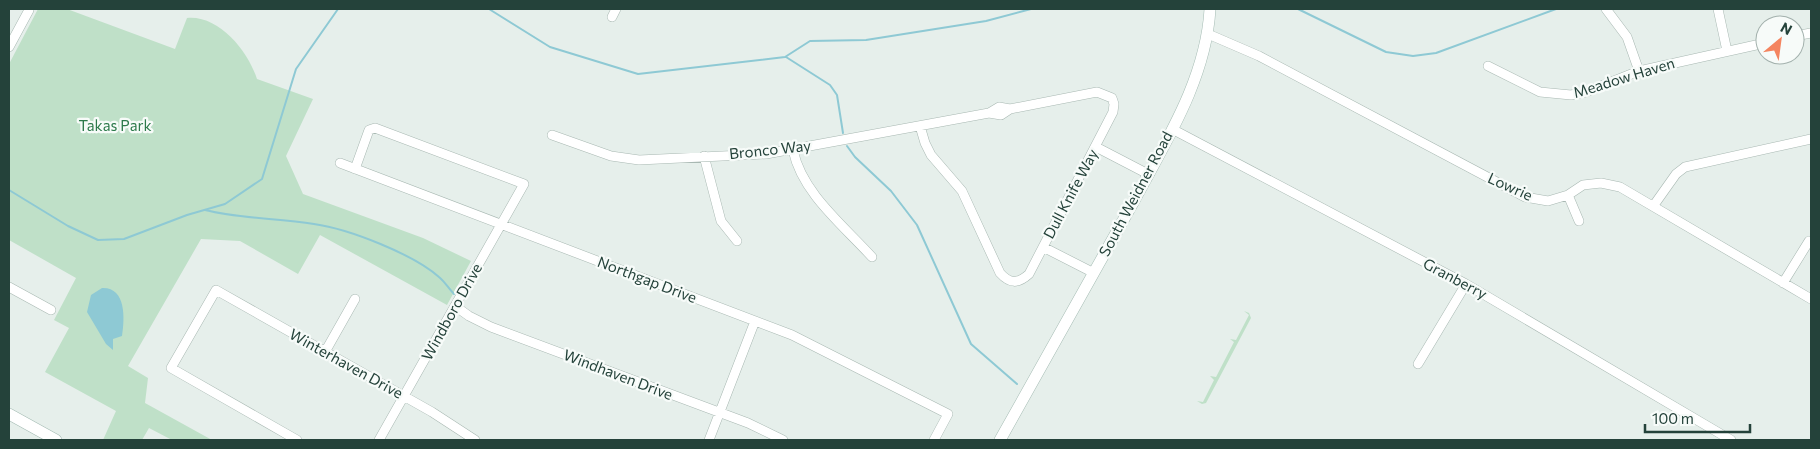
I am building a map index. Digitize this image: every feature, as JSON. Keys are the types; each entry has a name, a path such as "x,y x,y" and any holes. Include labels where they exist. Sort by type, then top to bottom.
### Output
{"main road":[{"name":"South Weidner Road","path":"1000,440 1094,273 1189,95 1208,34 1210,9"},
{"path":"9,414 56,440"}],"street":[{"path":"1606,9 1627,38 1639,71"},
{"path":"1718,9 1727,51"},
{"path":"9,46 29,10"},
{"name":"Lowrie","path":"1208,34 1259,56 1525,197 1548,201 1568,195 1583,185 1601,183 1620,187 1654,205 1811,299"},
{"name":"Meadow Haven","path":"1488,66 1533,90 1556,95 1586,92 1639,71 1755,45"},
{"name":"Bronco Way","path":"552,135 596,151 626,158 766,154 989,113 999,106 1010,109 1098,92 1112,98"},
{"name":"Dull Knife Way","path":"920,126 931,155 962,191 1000,273 1006,280 1015,282 1023,280 1029,274 1096,147 1113,112 1114,104 1112,98"},
{"name":"Windboro Drive","path":"355,169 369,130 375,128 524,184 379,440"},
{"name":"Granberry","path":"1172,129 1466,284 1731,440"},
{"path":"1654,205 1676,174 1685,167 1811,139"},
{"path":"1096,147 1148,174"},
{"path":"792,150 802,177 811,190 872,257"},
{"path":"704,156 721,221 737,242"},
{"name":"Northgap Drive","path":"340,163 502,223 822,348 948,414 934,440"},
{"path":"1568,195 1579,222"},
{"path":"1783,283 1809,241"},
{"path":"1043,247 1094,273"},
{"path":"1418,364 1466,284"},
{"path":"9,287 51,310"},
{"name":"Winterhaven Drive","path":"297,440 171,368 216,290 404,396 475,440"},
{"path":"325,352 355,299"},
{"name":"Windhaven Drive","path":"455,306 469,316 491,327 719,412 783,440"},
{"path":"709,440 755,321"}],"green space":[{"name":"Takas Park","path":"38,9 67,9 175,49 187,18 210,22 221,29 231,37 247,57 257,79 313,99 286,156 303,194 423,238 471,261 447,305 320,235 298,274 240,241 201,239 128,366 148,378 145,403 212,440 172,440 149,428 142,440 103,440 116,411 45,372 69,328 54,320 76,278 9,240 9,64"},
{"path":"1244,311 1249,313 1251,318 1206,403 1202,404 1197,401 1203,402 1214,380 1210,376 1216,377 1234,342 1230,339 1236,340 1249,315"}],"water":[{"path":"102,288 110,289 116,293 122,305 124,321 122,336 113,339 113,350 106,344 87,312 91,295"}],"waterway":[{"path":"9,190 68,226 98,240 124,239 187,215 225,204 262,179 296,69 338,9"},
{"path":"489,9 550,47 638,74 785,57 810,41 866,40 986,21 1031,9"},
{"path":"1298,9 1386,52 1413,56 1436,53 1556,9"},
{"path":"786,57 830,85 837,95 843,133"},
{"path":"847,146 855,157 891,191 917,225 971,344 1017,384"},
{"path":"205,210 232,215 314,224 345,231 397,251 428,268 454,294"}]}
